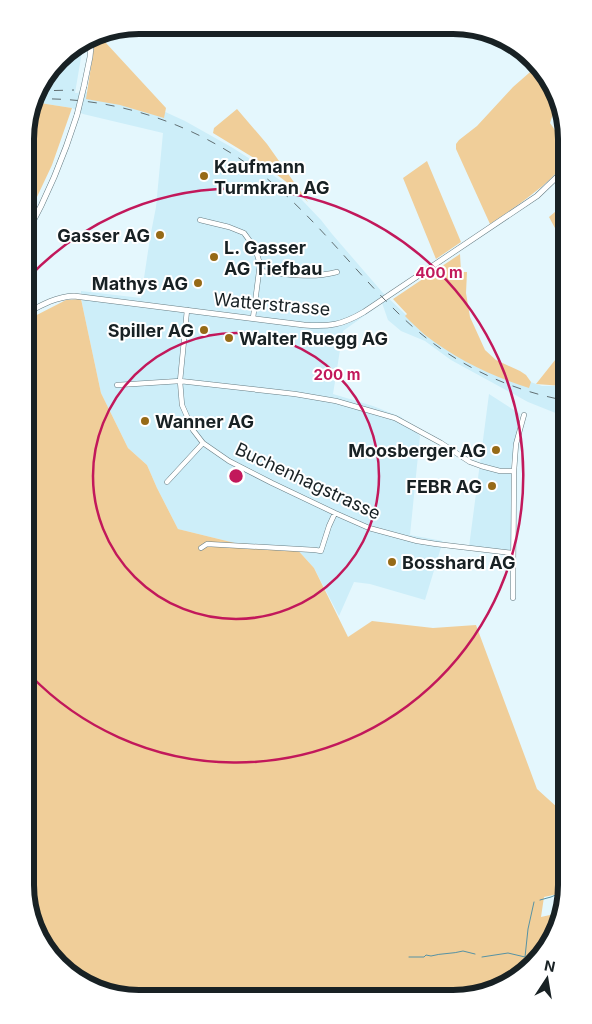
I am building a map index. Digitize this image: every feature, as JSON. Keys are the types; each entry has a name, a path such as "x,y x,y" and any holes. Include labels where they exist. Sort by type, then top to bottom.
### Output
{"street":[{"path":"34,219 60,165 77,115 91,45"},
{"name":"Watterstrasse","path":"34,309 50,300 74,296 316,326 332,325 347,321 364,312 537,196 558,176"},
{"path":"200,220 229,227 244,233 255,248 260,271 253,318"},
{"path":"260,271 307,276 337,272"},
{"name":"Buchenhagstrasse","path":"187,310 180,381 182,405 193,430 203,443 229,461 369,528 417,541 513,553"},
{"path":"117,385 180,381 295,394 336,401 395,418 470,462 500,471 514,472"},
{"path":"513,598 514,472 516,444 524,415"},
{"path":"167,482 203,443"},
{"path":"201,548 207,544 321,551 335,513"}],"shaded area":[{"path":"106,39 106,43 166,108 164,118 120,105 86,99 94,44"},
{"path":"82,50 75,93 89,92 150,105 185,121 233,148 281,181 302,200 383,293 424,332 516,377 542,386 558,386 558,414 528,402 451,360 425,341 401,331 388,320 382,303 343,331 333,394 401,417 420,436 410,535 443,541 425,600 370,584 354,582 339,616 314,568 295,547 235,543 178,529 147,465 128,448 101,393 81,299 81,291 141,298 156,207 163,133 83,114 72,108 40,103 51,80 69,60"},
{"path":"533,70 541,80 554,110 550,123 558,135 558,171 536,191 490,224 456,149 456,144 477,126 513,87"},
{"path":"40,103 72,108 52,165 34,203 34,139"},
{"path":"237,109 267,144 308,202 289,184 259,161 213,133 214,128"},
{"path":"427,161 461,242 436,259 403,178"},
{"path":"558,209 558,234 549,217"},
{"path":"460,254 461,272 467,272 466,293 470,317 485,350 496,360 526,375 531,382 529,388 501,378 449,352 417,328 405,316 407,314 393,299"},
{"path":"81,299 101,393 128,448 147,465 178,529 235,543 295,547 314,568 348,637 372,621 433,628 476,625 537,789 558,808 558,894 544,897 541,917 555,914 537,949 533,954 522,954 522,965 517,969 487,985 460,990 139,990 111,987 86,976 64,960 51,944 39,919 34,892 34,316 66,300"},
{"path":"558,356 558,386 536,384"},
{"path":"489,394 520,414 511,464 511,551 469,547"}],"waterway":[{"path":"540,900 558,894"},
{"path":"482,957 508,953 525,957 528,929 534,902"},
{"path":"409,957 424,957 426,955 431,956 463,951 475,954"}],"railway":[{"path":"46,91 74,90"},
{"path":"42,99 105,104 139,112 205,138 236,156 291,200 384,299 415,329 434,344 474,369 495,379 517,388 558,399"}],"place":[{"name":"Kaufmann Turmkran AG","path":"204,176"},
{"name":"Gasser AG","path":"160,235"},
{"name":"L. Gasser AG Tiefbau","path":"214,257"},
{"name":"Mathys AG","path":"198,283"},
{"name":"Spiller AG","path":"204,330"},
{"name":"Walter Ruegg AG","path":"229,338"},
{"name":"Wanner AG","path":"145,421"},
{"name":"Moosberger AG","path":"496,450"},
{"name":"FEBR AG","path":"492,486"},
{"name":"Bosshard AG","path":"392,562"}]}
